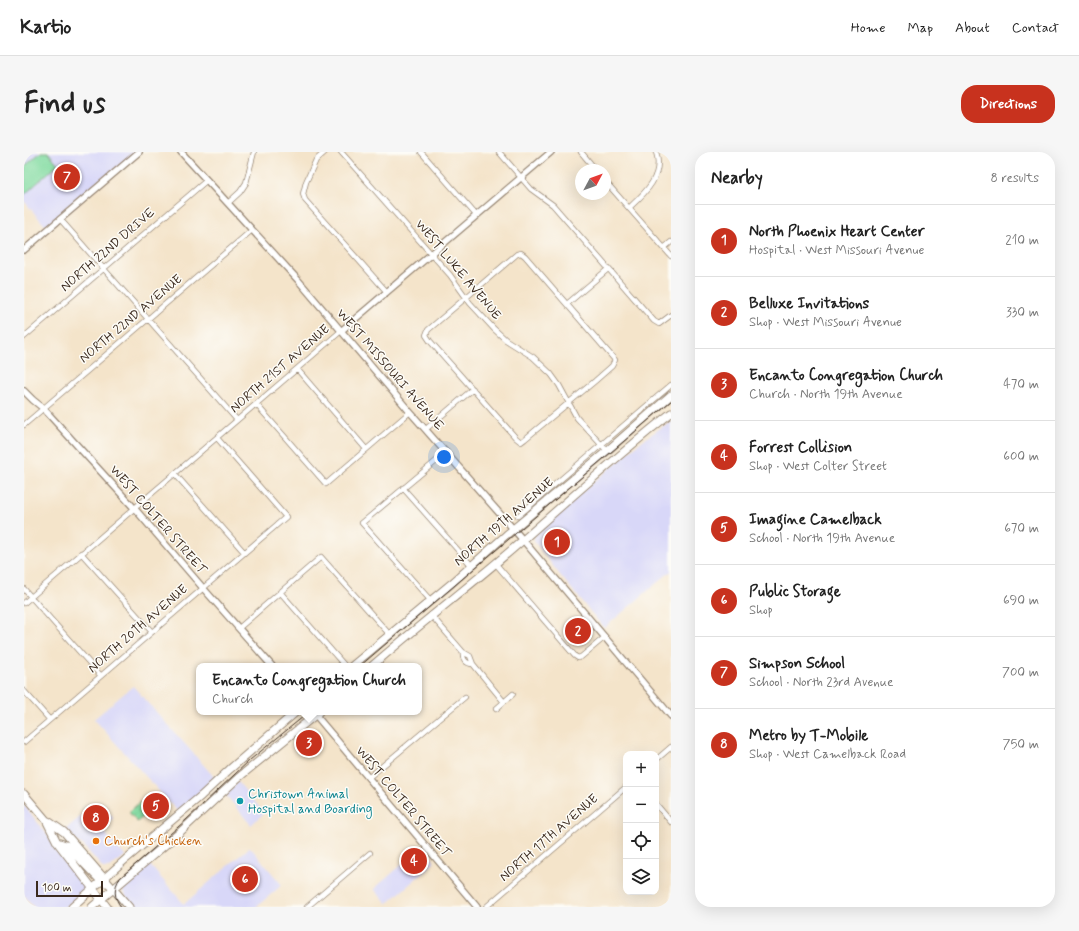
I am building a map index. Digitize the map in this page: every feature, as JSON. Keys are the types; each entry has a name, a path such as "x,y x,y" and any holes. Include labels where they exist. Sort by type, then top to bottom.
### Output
{"main road":[{"name":"NORTH 19TH AVENUE","path":"356,663 431,601 671,395"},
{"name":"NORTH 19TH AVENUE","path":"375,663 431,615 523,540 614,460 671,413"},
{"path":"78,907 94,890 102,877 202,796 293,715"},
{"path":"92,907 102,900 112,886 120,883 183,829 238,778 314,715"},
{"path":"24,794 46,820 57,842 107,907"},
{"path":"46,820 64,832 102,877"},
{"path":"57,842 66,844 112,886 129,907"},
{"path":"72,907 94,890"}],"street":[{"path":"24,250 139,152"},
{"name":"WEST MISSOURI AVENUE","path":"181,152 252,230 514,529 671,716"},
{"path":"228,203 240,192 246,183 254,152"},
{"path":"325,152 316,160 306,182 303,194 305,200 387,292"},
{"name":"WEST LUKE AVENUE","path":"341,152 432,254 494,330 545,367 559,385 577,418 607,451"},
{"path":"421,152 476,215"},
{"path":"499,152 531,189 553,205 654,321 659,324 671,315"},
{"name":"NORTH 21ST AVENUE","path":"24,603 551,152"},
{"path":"581,152 591,164"},
{"path":"629,208 644,194 657,175 658,164 656,152"},
{"name":"NORTH 22ND DRIVE","path":"24,337 207,180"},
{"path":"611,188 671,256"},
{"path":"60,219 147,320 237,420"},
{"name":"NORTH 22ND AVENUE","path":"24,425 252,230"},
{"path":"664,248 671,242"},
{"path":"521,253 616,360 612,366 521,442 426,335 428,330 466,297 517,254 521,253"},
{"path":"567,304 608,269"},
{"path":"297,369 366,449"},
{"name":"NORTH 19TH AVENUE","path":"518,516 671,385"},
{"path":"426,430 473,389"},
{"name":"WEST COLTER STREET","path":"24,391 32,400 43,408 135,509 202,588 269,663"},
{"path":"256,404 326,484 410,412"},
{"name":"NORTH 20TH AVENUE","path":"24,742 286,517 217,438"},
{"path":"431,601 362,523 447,452"},
{"path":"175,474 244,552"},
{"path":"403,488 472,566"},
{"path":"82,553 152,632"},
{"path":"239,628 321,557 390,635"},
{"path":"495,563 570,651 578,658 605,637"},
{"path":"24,589 101,676"},
{"path":"280,592 342,663"},
{"path":"431,615 463,652 465,662 473,664 504,702"},
{"path":"24,691 49,719"},
{"path":"496,709 513,694"},
{"path":"368,778 464,697"},
{"name":"WEST COLTER STREET","path":"318,715 368,778 476,907"},
{"path":"659,757 671,747"},
{"name":"NORTH 17TH AVENUE","path":"486,907 623,790"},
{"path":"659,808 671,822"},
{"path":"307,907 370,853"}],"shaded area":[{"path":"24,152 139,152 48,229 24,201"},
{"path":"671,421 671,571 604,628 534,541 535,534 643,440"},
{"path":"133,686 216,779 179,813 94,719"},
{"path":"238,782 264,813 251,825 225,794"},
{"path":"98,802 113,818 101,829 125,856 109,868 103,868 83,845 76,841 66,829"},
{"path":"24,805 86,885 84,893 64,907 34,907 24,895"},
{"path":"250,847 282,885 256,907 134,907 123,892 125,883 148,863 184,904"},
{"path":"422,847 435,862 387,904 374,889"}],"green space":[{"path":"41,152 48,152 58,164 24,195 24,167"},
{"path":"140,802 150,811 137,822 129,812"}],"tram line":[{"path":"364,663 671,401"},
{"path":"121,907 115,893 116,885 120,878 186,820 250,760 305,715"}],"place":[{"name":"Simpson School","path":"67,177"},
{"name":"North Phoenix Heart Center","path":"557,542"},
{"name":"Belluxe Invitations","path":"578,631"},
{"name":"Encanto Congregation Church","path":"309,743"},
{"name":"Christown Animal Hospital and Boarding","path":"240,801"},
{"name":"Imagine Camelback","path":"156,806"},
{"name":"Metro by T-Mobile","path":"96,818"},
{"name":"Church's Chicken","path":"96,841"},
{"name":"Forrest Collision","path":"414,861"},
{"name":"Public Storage","path":"245,879"}]}
